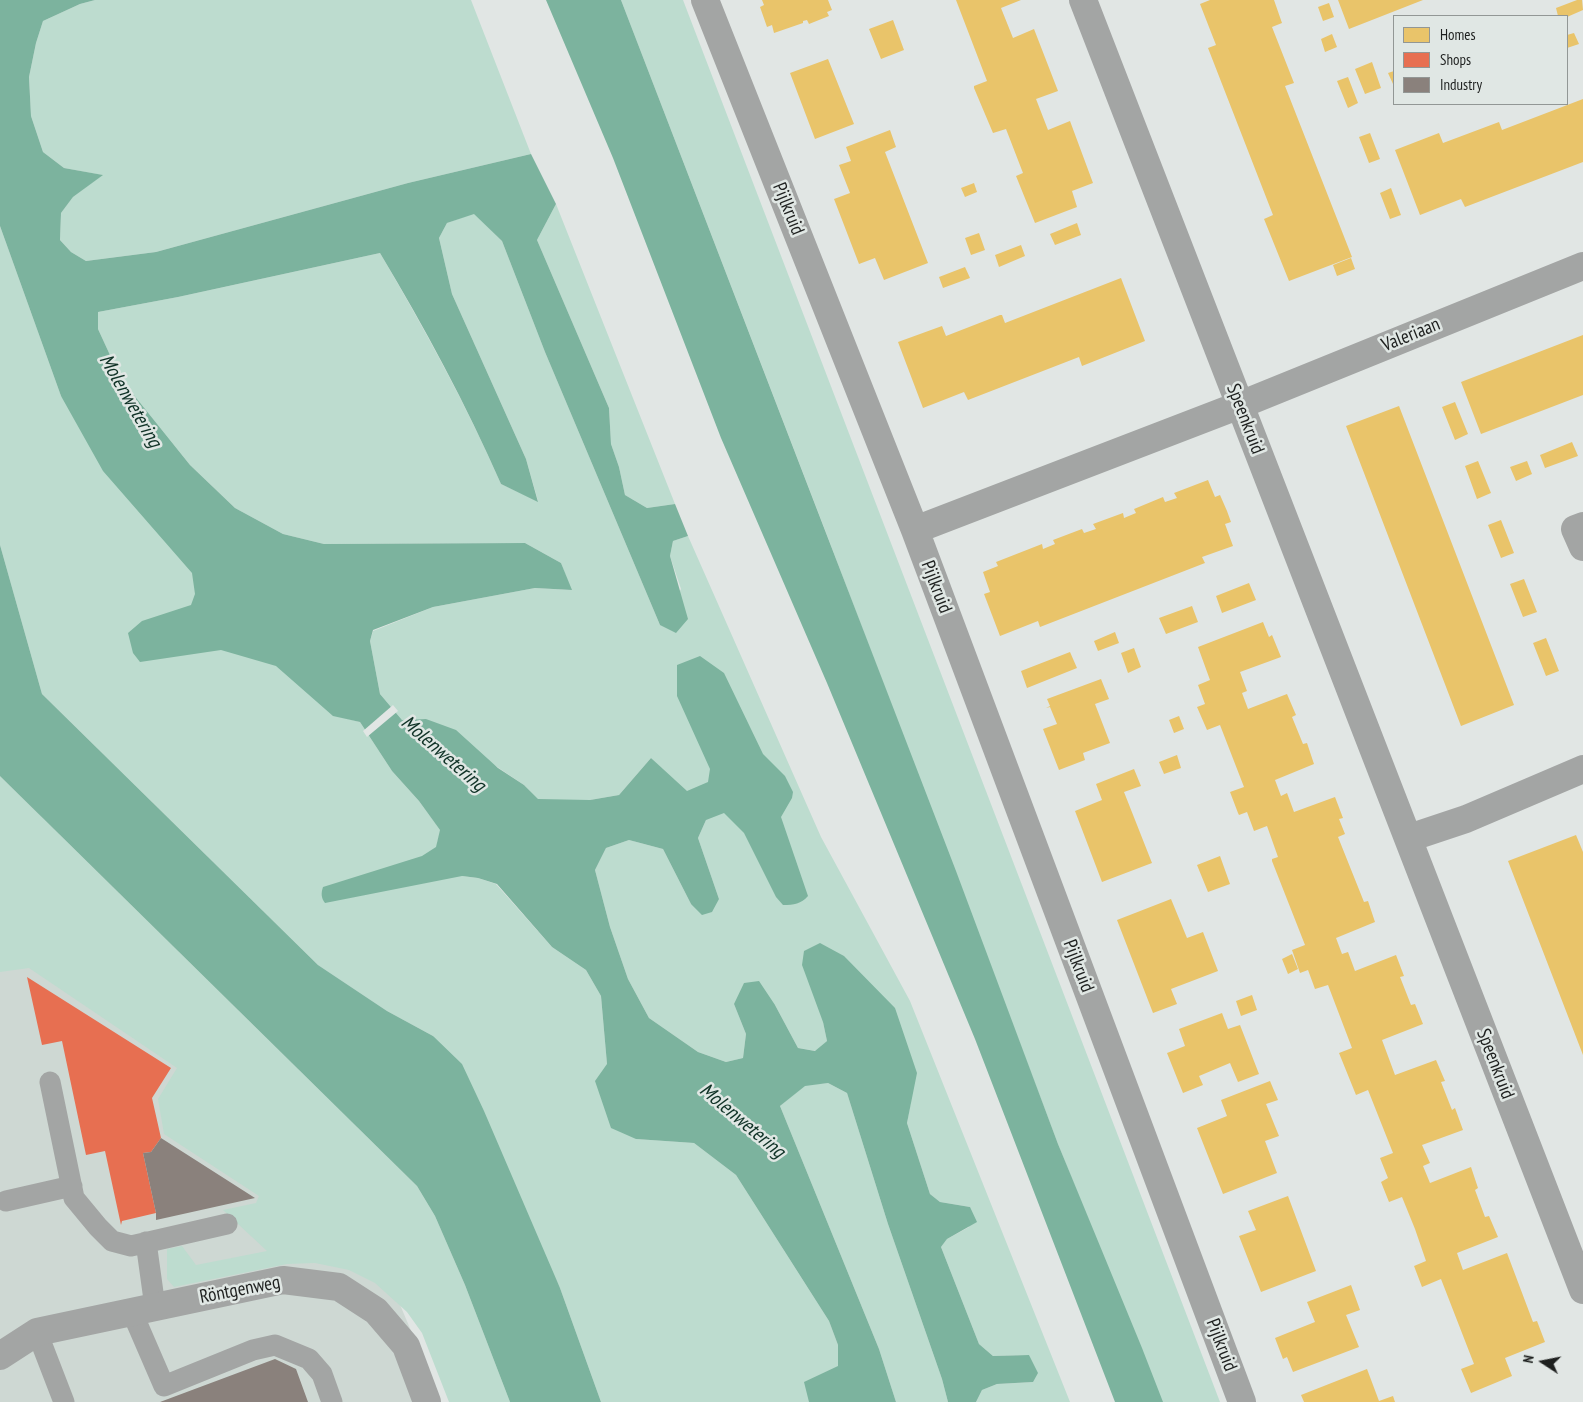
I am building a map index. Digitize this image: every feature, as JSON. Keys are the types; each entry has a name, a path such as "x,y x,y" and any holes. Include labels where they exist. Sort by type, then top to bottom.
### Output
{"street":[{"name":"Pijlkruid","path":"705,0 915,530 1242,1402"},
{"name":"Speenkruid","path":"1083,0 1583,1290"},
{"name":"Valeriaan","path":"1240,405 1583,266"},
{"path":"915,530 1240,405"},
{"path":"1583,526 1575,529 1583,547"},
{"path":"1409,838 1466,819 1583,769"},
{"name":"Röntgenweg","path":"0,1356 37,1332 283,1280 339,1287 376,1311 406,1346 427,1402"}],"lane":[{"path":"50,1082 74,1198 98,1227 112,1240 131,1246 227,1224"},
{"path":"5,1210 72,1186"},
{"path":"146,1242 144,1310 164,1386 253,1350 276,1345 309,1359 322,1374 332,1402"},
{"path":"37,1332 64,1402"}],"shaded area":[{"path":"95,0 471,0 531,154 408,183 156,252 86,261 71,252 60,240 61,213 73,197 102,175 64,168 43,152 31,116 29,77 43,21 80,4"},
{"path":"621,0 683,0 1220,1402 1161,1402 1058,1144"},
{"path":"556,204 675,504 647,508 625,495 619,467 611,444 609,408 537,240"},
{"path":"474,213 502,241 545,352 660,625 681,589 670,556 673,541 688,536 821,837 910,1001 1070,1402 976,1402 982,1390 997,1384 1033,1382 1029,1355 993,1356 979,1344 941,1247 947,1239 969,1227 970,1207 940,1202 930,1194 907,1123 911,1101 823,1022 827,1041 816,1051 798,1048 775,1005 734,1004 746,1034 743,1058 726,1062 698,1052 649,1018 628,979 610,927 595,870 606,848 629,840 663,849 691,904 719,899 698,838 706,820 651,758 619,795 590,800 538,800 524,785 426,719 402,720 380,694 370,641 373,631 433,607 535,588 571,590 561,563 525,543 324,544 283,534 235,508 190,465 121,379 98,329 98,312 178,297 380,253 444,367 474,425 501,484 538,501 526,459 452,294 439,238 447,223"},
{"path":"0,226 61,396 333,715 360,722 392,771 419,801 441,831 437,843 462,876 478,878 496,884 552,947 586,970 601,996 607,1064 636,1139 694,1143 736,1175 829,1321 838,1345 838,1366 855,1402 601,1402 560,1288 433,1036 387,1011 318,965 42,694 0,545"},
{"path":"0,761 393,1288 441,1402 0,1402"},
{"path":"0,776 417,1186 435,1216 465,1285 510,1402 449,1402 422,1333 407,1312 375,1283 349,1270 315,1263 287,1264 174,1287 167,1279 167,1249 182,1246 196,1265 267,1251 223,1210 256,1203 259,1196 164,1134 158,1099 177,1068 29,968 0,972"},
{"path":"828,1083 847,1093 888,1224 942,1379 948,1402 896,1402 879,1349 780,1106 805,1085"}],"water":[{"name":"Molenwetering","path":"0,0 95,0 80,4 43,21 29,77 31,116 43,152 64,168 103,175 73,197 61,213 60,240 71,252 86,261 156,252 408,183 531,154 556,204 537,240 609,408 611,444 619,467 625,495 647,508 675,504 688,536 673,541 670,556 688,619 676,633 660,625 545,352 502,241 474,214 447,223 439,238 452,294 526,459 538,502 501,484 474,425 444,367 380,253 178,297 98,312 98,329 121,379 190,465 235,508 283,534 324,544 525,543 561,563 572,590 535,588 433,607 373,630 370,641 380,694 402,720 426,719 456,730 498,768 524,785 538,799 590,800 619,795 651,758 687,791 708,782 710,769 677,696 677,665 700,656 724,673 763,754 785,776 793,792 792,798 781,817 808,896 797,904 783,905 776,897 744,833 724,813 706,820 698,838 719,899 712,912 702,915 691,904 663,849 629,840 606,848 595,870 610,927 628,979 649,1018 698,1052 726,1062 743,1058 746,1034 734,1004 744,983 759,981 775,1005 798,1048 815,1051 827,1041 823,1022 802,965 804,951 820,943 844,956 895,1008 917,1073 907,1123 930,1194 940,1202 970,1207 977,1222 947,1239 941,1247 979,1344 993,1356 1029,1355 1038,1373 1033,1382 997,1384 982,1390 976,1402 948,1402 942,1379 888,1224 847,1093 828,1083 805,1086 780,1106 879,1349 896,1402 809,1402 804,1382 838,1366 838,1345 829,1321 736,1175 694,1143 636,1139 611,1128 595,1081 607,1064 601,996 586,970 552,947 497,884 478,878 462,876 325,903 322,895 323,887 422,856 436,847 440,830 419,801 392,771 360,722 333,716 276,666 221,650 140,662 133,653 128,633 142,621 191,605 195,594 192,573 103,471 61,396 0,226"},
{"path":"546,0 621,0 956,871 1058,1144 1163,1402 1115,1402 975,1039 827,683 721,438 613,158"},
{"path":"0,545 42,694 318,965 387,1011 433,1036 462,1064 560,1288 601,1402 510,1402 465,1285 435,1216 417,1186 0,776"}],"pier":[{"path":"393,705 398,711 367,737 363,731"}],"building: Homes":[{"path":"762,0 828,0 832,10 827,12 829,16 809,24 807,20 803,21 803,23 774,33 772,25 767,27 760,7 764,5"},
{"path":"956,0 1021,0 1001,8 1013,38 1034,29 1058,91 1036,99 1048,130 1070,121 1093,183 1072,191 1077,207 1035,223 1016,176 1023,173 1006,129 993,133 974,88 974,86 987,81"},
{"path":"1210,0 1274,0 1282,23 1272,27 1294,83 1285,86 1352,257 1289,281 1264,219 1273,215 1208,48 1216,45 1200,4"},
{"path":"1338,0 1423,0 1349,29"},
{"path":"1582,0 1583,10 1568,17 1568,15 1558,15 1556,8"},
{"path":"1329,3 1334,17 1323,21 1318,7"},
{"path":"893,20 904,50 881,59 869,29"},
{"path":"1574,33 1579,44 1568,48 1568,35"},
{"path":"1332,34 1337,47 1325,52 1321,39"},
{"path":"828,59 854,124 815,139 790,73"},
{"path":"1372,62 1381,88 1365,94 1355,69"},
{"path":"1393,71 1393,84 1388,73"},
{"path":"1348,77 1358,103 1348,108 1337,81"},
{"path":"1583,99 1583,162 1465,207 1461,199 1420,215 1395,150 1439,133 1443,143 1499,122 1502,130"},
{"path":"890,130 896,147 885,152 928,263 884,280 875,258 859,264 834,199 850,193 839,165 851,161 846,147"},
{"path":"1370,133 1380,159 1369,163 1359,137"},
{"path":"974,183 977,192 965,197 961,188"},
{"path":"1391,188 1401,215 1390,219 1380,193"},
{"path":"1077,223 1081,235 1055,245 1050,234"},
{"path":"979,233 985,250 971,255 965,238"},
{"path":"1021,245 1025,256 999,267 995,255"},
{"path":"1351,258 1355,269 1337,276 1333,265"},
{"path":"965,267 970,278 943,288 939,277"},
{"path":"1121,278 1145,341 1082,366 1079,357 968,400 964,392 923,408 898,342 942,326 946,336 1000,315 1002,315 1005,323"},
{"path":"1583,335 1583,395 1481,434 1461,382"},
{"path":"1455,402 1468,434 1455,440 1442,407"},
{"path":"1399,406 1514,705 1461,726 1346,426"},
{"path":"1572,442 1578,456 1545,468 1540,455"},
{"path":"1478,461 1491,493 1477,499 1465,466"},
{"path":"1527,461 1532,474 1516,481 1510,467"},
{"path":"1208,480 1215,497 1220,495 1227,511 1231,522 1225,524 1233,546 1202,557 1205,563 1040,627 1038,621 1000,636 984,594 990,592 983,572 998,566 996,562 1042,544 1043,549 1055,544 1053,540 1082,529 1084,533 1096,529 1093,524 1123,513 1124,518 1136,513 1134,509 1163,497 1165,502 1177,498 1174,493"},
{"path":"1501,520 1514,553 1501,558 1488,525"},
{"path":"1524,579 1537,612 1523,617 1510,584"},
{"path":"1249,583 1256,600 1222,613 1216,596"},
{"path":"1192,606 1198,622 1166,634 1159,618"},
{"path":"1263,622 1269,637 1272,635 1281,657 1240,672 1247,691 1242,693 1248,709 1287,694 1296,715 1292,717 1303,744 1307,743 1314,764 1275,780 1281,796 1287,793 1294,812 1335,797 1343,818 1339,819 1345,834 1338,837 1364,902 1368,901 1375,922 1336,938 1342,954 1348,952 1355,971 1396,955 1404,976 1400,977 1411,1005 1415,1004 1423,1024 1382,1040 1395,1075 1436,1060 1445,1081 1441,1082 1452,1110 1455,1108 1463,1130 1422,1145 1430,1163 1423,1166 1430,1183 1471,1167 1478,1188 1475,1190 1485,1217 1489,1216 1498,1237 1457,1253 1463,1270 1507,1253 1533,1322 1537,1321 1545,1342 1505,1358 1512,1376 1471,1393 1461,1369 1474,1364 1441,1279 1422,1287 1414,1266 1426,1261 1415,1229 1402,1197 1389,1202 1381,1182 1388,1178 1380,1158 1393,1153 1368,1090 1356,1095 1339,1053 1352,1048 1328,985 1315,989 1308,970 1300,973 1292,950 1305,945 1272,861 1272,859 1278,857 1267,826 1254,831 1247,812 1239,815 1230,792 1244,787 1220,725 1207,730 1197,707 1205,704 1198,685 1210,680 1198,647"},
{"path":"1115,632 1119,643 1098,651 1094,641"},
{"path":"1546,638 1559,671 1546,676 1533,643"},
{"path":"1134,648 1141,667 1128,673 1121,653"},
{"path":"1070,652 1077,668 1027,688 1021,671"},
{"path":"1101,679 1109,699 1095,704 1110,743 1083,753 1085,760 1059,770 1043,729 1057,724 1050,707 1046,708 1050,706 1047,699"},
{"path":"1179,716 1184,729 1174,733 1169,720"},
{"path":"1177,755 1181,768 1164,774 1159,762"},
{"path":"1134,769 1141,786 1124,792 1152,863 1102,882 1075,811 1102,800 1096,784"},
{"path":"1576,835 1583,852 1583,1055 1508,861"},
{"path":"1220,856 1230,884 1208,892 1197,865"},
{"path":"1171,899 1187,938 1203,932 1218,971 1171,989 1177,1004 1153,1013 1117,920"},
{"path":"1292,954 1298,969 1288,974 1282,959"},
{"path":"1252,995 1257,1010 1241,1016 1236,1001"},
{"path":"1222,1013 1228,1029 1240,1025 1259,1074 1238,1082 1230,1063 1199,1076 1203,1085 1183,1093 1167,1053 1185,1046 1179,1029"},
{"path":"1270,1081 1278,1100 1266,1104 1279,1136 1265,1141 1277,1173 1223,1194 1197,1128 1227,1116 1221,1100"},
{"path":"1288,1196 1316,1271 1261,1292 1239,1236 1256,1230 1248,1211"},
{"path":"1351,1285 1360,1310 1346,1315 1359,1347 1293,1372 1287,1357 1283,1359 1275,1338 1315,1322 1307,1302"},
{"path":"1367,1369 1379,1401 1393,1396 1395,1402 1304,1402 1301,1395"}],"building: Shops":[{"path":"27,977 171,1068 152,1098 161,1138 151,1152 143,1153 156,1213 122,1221 121,1225 105,1151 86,1155 62,1041 42,1045"}],"building: Industry":[{"path":"161,1138 255,1198 156,1220 143,1153 151,1152"},
{"path":"275,1359 296,1369 308,1402 160,1402"}]}
